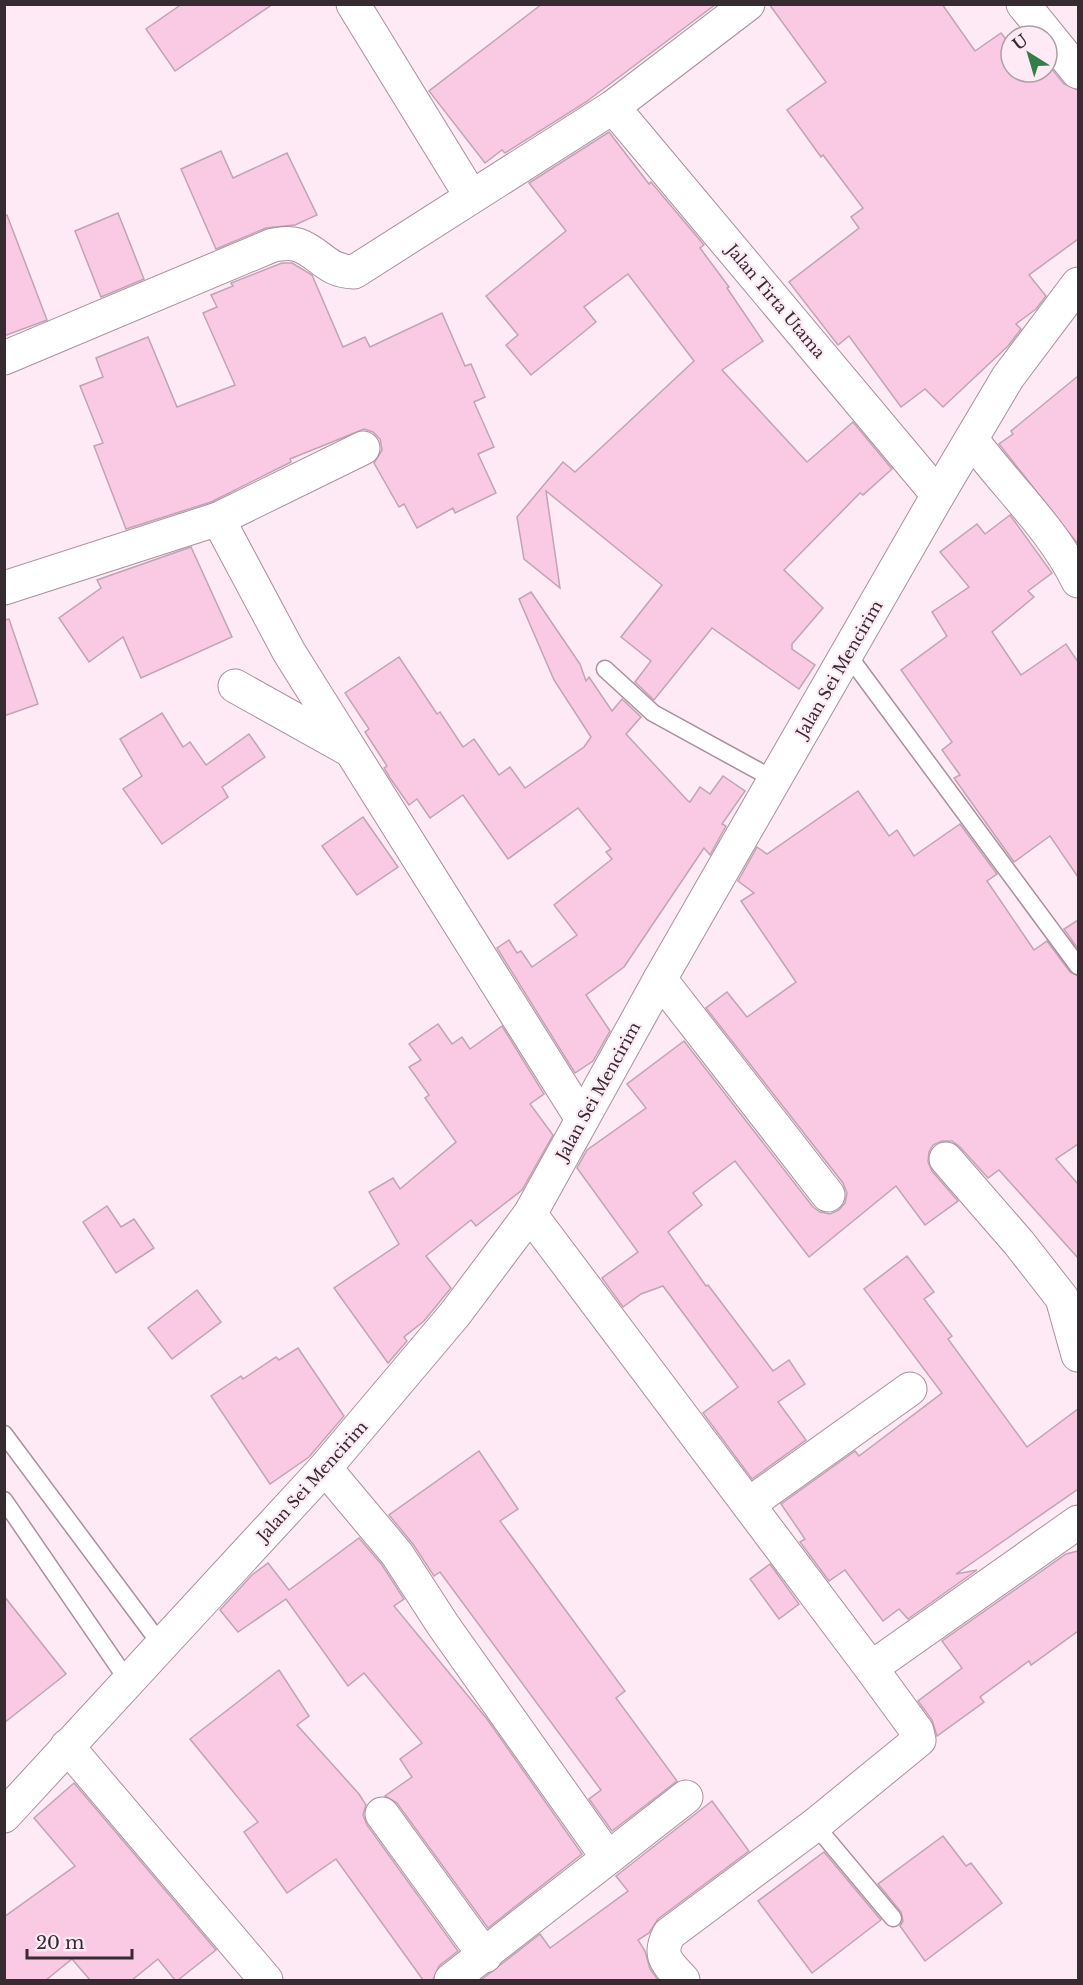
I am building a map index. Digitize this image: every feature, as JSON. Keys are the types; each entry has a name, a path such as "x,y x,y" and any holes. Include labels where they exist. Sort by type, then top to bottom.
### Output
{"street":[{"path":"353,4 471,196"},
{"path":"4,358 273,245 298,245 328,267 339,271 354,272 613,107 748,4"},
{"path":"1023,4 1078,72"},
{"name":"Jalan Tirta Utama","path":"613,107 938,495"},
{"name":"Jalan Sei Mencirim","path":"4,1816 326,1468 456,1314 530,1214 660,979 938,495 1008,377 1078,284"},
{"path":"972,441 1053,541 1070,564 1078,580"},
{"path":"4,588 218,519 363,448"},
{"path":"218,519 289,652 582,1119"},
{"path":"235,686 350,750"},
{"path":"660,979 828,1195"},
{"path":"946,1159 1019,1243 1062,1298 1078,1355"},
{"path":"530,1214 871,1668 917,1731 919,1740 815,1825 669,1934 663,1945 664,1958 683,1980"},
{"path":"749,1504 910,1389"},
{"path":"326,1468 397,1554 443,1625 608,1858"},
{"path":"871,1668 1078,1522"},
{"path":"67,1746 266,1980"},
{"path":"451,1980 485,1956 687,1797"},
{"path":"382,1815 485,1956"}],"lane":[{"path":"848,655 1078,966"},
{"path":"605,669 653,712 775,780"},
{"path":"4,1434 162,1646"},
{"path":"4,1500 128,1681"},
{"path":"815,1825 893,1918"}],"building":[{"path":"182,4 273,4 175,71 146,29"},
{"path":"542,4 716,4 586,102 505,153 502,150 485,163 429,91"},
{"path":"769,4 942,4 975,51 999,34 999,84 1059,84 1059,78 1064,84 1078,90 1078,239 1029,275 1046,296 1036,309 1016,324 1021,329 1008,346 943,407 925,389 901,407 849,336 838,345 789,282 859,228 851,217 863,208 823,155 821,157 787,110 826,82"},
{"path":"609,132 649,184 651,182 704,245 700,248 729,287 727,288 763,341 722,370 807,462 853,422 892,469 863,495 860,493 784,570 823,608 792,644 792,649 815,665 799,689 712,628 654,700 635,682 651,661 621,637 662,585 546,491 560,588 524,559 517,517 563,462 575,472 694,361 628,274 584,307 596,322 531,375 506,345 518,335 486,296 566,231 529,183"},
{"path":"221,151 233,178 287,153 317,215 295,225 266,228 216,249 181,169"},
{"path":"118,213 144,279 101,297 75,231"},
{"path":"4,215 7,215 47,320 4,336"},
{"path":"282,263 292,263 312,275 343,347 365,337 370,347 442,313 465,366 471,364 485,397 474,402 494,447 478,454 496,493 455,513 453,508 417,528 404,504 399,507 374,463 382,450 380,439 373,432 364,429 290,459 291,462 211,502 126,529 94,446 103,443 80,386 103,377 96,358 148,337 177,407 235,385 203,313 217,307 211,295 233,286 231,283"},
{"path":"1078,376 1078,544 999,444 1013,434 1011,431"},
{"path":"1010,515 1052,573 1028,591 1034,597 992,632 1021,675 1066,644 1078,662 1078,877 1050,836 1014,862 954,778 960,775 942,750 952,742 901,670 947,636 932,612 969,587 940,552 977,524 985,534"},
{"path":"191,547 232,637 141,678 123,637 89,662 59,618 101,588 97,580"},
{"path":"531,592 580,664 586,681 589,677 612,711 622,699 641,717 626,734 688,801 690,802 700,787 710,794 723,776 745,791 722,824 726,826 710,855 704,848 624,967 586,995 610,1031 593,1061 575,1073 497,948 509,940 517,953 521,951 532,967 577,935 554,905 612,859 606,852 611,849 578,808 508,859 463,795 430,818 417,799 409,805 390,778 384,768 387,766 365,732 369,729 345,693 399,657 437,714 440,712 463,747 474,739 499,775 510,767 525,788 584,747 591,737 554,680 519,599"},
{"path":"9,619 38,704 4,716 4,620"},
{"path":"162,713 183,747 190,742 206,765 249,734 265,757 222,787 228,797 162,844 123,789 142,776 120,739"},
{"path":"858,791 889,836 897,830 914,856 960,824 997,874 987,881 1034,950 1047,941 1070,972 1078,976 1078,1144 1056,1159 1078,1184 1078,1258 999,1170 988,1178 952,1141 942,1141 933,1145 929,1152 928,1162 932,1171 958,1201 925,1225 896,1186 809,1257 735,1161 693,1193 702,1205 668,1232 706,1286 708,1285 773,1371 789,1360 805,1384 778,1402 806,1440 752,1479 703,1413 738,1387 663,1286 641,1294 623,1307 602,1278 638,1252 577,1168 587,1150 646,1108 627,1084 684,1041 813,1207 820,1212 830,1214 839,1210 845,1203 847,1193 843,1183 706,1008 727,992 747,1017 796,982 741,901 754,893 738,881 757,847 767,854"},
{"path":"363,817 398,867 357,895 322,846"},
{"path":"1078,920 1078,949 1064,929"},
{"path":"438,1024 452,1044 462,1037 470,1049 502,1026 544,1094 530,1104 553,1135 522,1190 476,1226 471,1220 426,1256 451,1288 424,1321 404,1337 407,1341 388,1363 334,1288 399,1244 369,1192 393,1178 400,1189 456,1142 425,1098 429,1095 409,1067 421,1060 409,1044"},
{"path":"107,1206 121,1227 134,1219 154,1248 116,1273 83,1222"},
{"path":"907,1256 934,1292 924,1299 952,1336 948,1339 1027,1447 1078,1409 1078,1489 956,1574 977,1570 908,1619 899,1609 883,1621 845,1570 829,1581 800,1542 805,1539 781,1504 855,1451 859,1456 942,1393 864,1289"},
{"path":"197,1290 221,1322 172,1359 148,1328"},
{"path":"298,1348 344,1416 309,1457 270,1484 211,1396 241,1376 243,1379 276,1357 279,1360"},
{"path":"479,1451 518,1509 500,1521 625,1691 616,1698 677,1781 612,1831 589,1799 601,1790 440,1572 434,1576 413,1544 389,1515"},
{"path":"359,1538 382,1565 404,1599 394,1606 487,1719 582,1854 488,1928 397,1803 385,1796 412,1777 400,1759 422,1743 364,1673 348,1686 286,1599 238,1632 220,1610 252,1575 268,1563 289,1590"},
{"path":"1078,1551 1078,1631 1031,1665 1029,1661 980,1697 984,1702 937,1736 932,1720 918,1701 962,1668 942,1641 1066,1554"},
{"path":"770,1564 799,1604 779,1619 750,1579"},
{"path":"4,1596 66,1674 4,1723"},
{"path":"279,1670 309,1716 297,1725 359,1794 366,1805 363,1815 367,1825 458,1951 439,1966 433,1980 423,1980 336,1859 287,1893 244,1832 258,1822 190,1739"},
{"path":"74,1783 216,1950 178,1980 175,1980 158,1959 132,1980 90,1980 72,1959 46,1980 4,1980 4,1917 75,1866 34,1818"},
{"path":"712,1801 749,1851 658,1919 649,1933 638,1940 645,1951 650,1969 658,1980 481,1980 540,1934 550,1948 628,1891 616,1876"},
{"path":"943,1836 966,1866 971,1863 1002,1903 925,1961 900,1926 903,1921 901,1912 878,1884"},
{"path":"824,1852 881,1920 812,1973 758,1901"}]}
